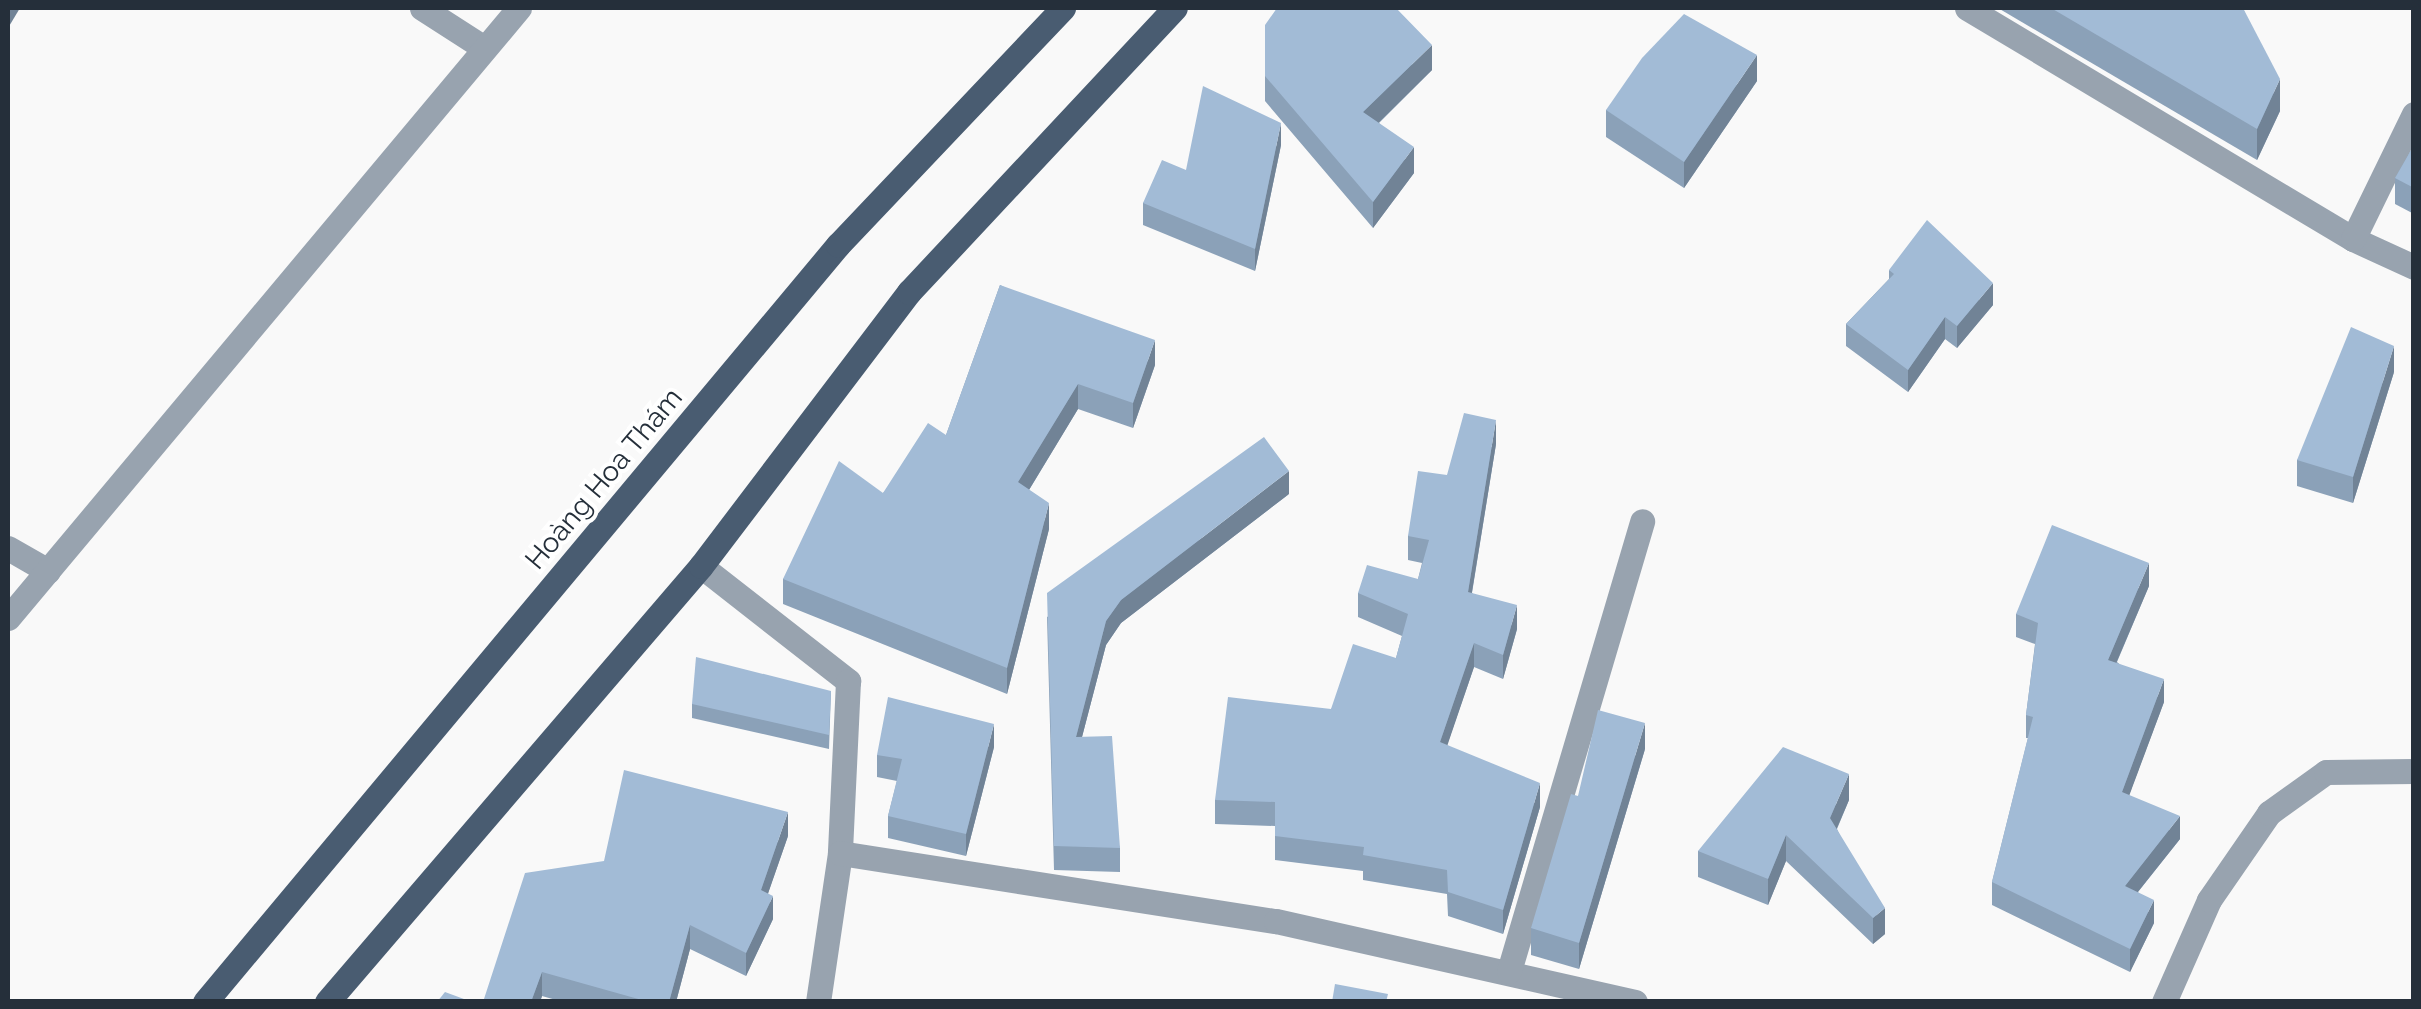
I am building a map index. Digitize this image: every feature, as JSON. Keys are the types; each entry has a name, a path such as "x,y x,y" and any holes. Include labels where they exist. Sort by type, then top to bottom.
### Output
{"main road":[{"name":"Hoàng Hoa Thám","path":"205,1002 838,245 1063,8"},
{"path":"326,1002 700,566 909,292 1175,8"}],"street":[{"path":"422,8 484,48"},
{"path":"8,618 518,8"},
{"path":"1968,8 2353,239 2414,266"},
{"path":"2353,239 2414,114"},
{"path":"1509,970 1642,521"},
{"path":"8,548 48,571"},
{"path":"700,566 848,680 840,854 818,1002"},
{"path":"2164,1002 2209,900 2269,812 2326,772 2414,771"},
{"path":"840,854 1276,920 1509,970 1635,1002"}],"building":[{"path":"1277,8 1396,8 1432,45 1363,112 1414,147 1373,202 1265,76 1265,25"},
{"path":"2051,8 2243,8 2280,79 2257,129"},
{"path":"1684,14 1757,55 1684,162 1606,110 1642,58"},
{"path":"1203,86 1281,123 1255,249 1143,203 1162,160 1186,170"},
{"path":"2414,145 2414,188 2395,178"},
{"path":"1927,220 1993,283 1957,326 1945,317 1908,370 1846,324 1894,274 1889,270"},
{"path":"1000,285 1155,340 1133,403 1078,384 1018,482 1049,503 1007,668 783,579 839,461 883,493 928,423 946,435"},
{"path":"2351,327 2394,346 2353,477 2297,460"},
{"path":"1464,413 1496,420 1468,592 1517,605 1503,655 1474,643 1440,742 1540,783 1503,910 1448,892 1447,870 1363,855 1364,847 1275,836 1275,802 1215,800 1228,697 1331,709 1353,644 1396,658 1408,614 1358,593 1367,565 1418,579 1429,540 1408,536 1418,471 1447,475"},
{"path":"1264,437 1289,471 1121,600 1106,621 1076,737 1112,736 1120,848 1054,846 1047,593"},
{"path":"2052,525 2149,563 2108,660 2164,679 2122,792 2180,816 2125,886 2154,900 2130,949 1992,882 2033,717 2026,715 2038,623 2016,614"},
{"path":"696,657 831,691 829,735 692,704"},
{"path":"888,697 994,724 966,834 888,816 902,759 877,755"},
{"path":"1598,710 1645,723 1579,943 1531,928 1571,794 1578,796"},
{"path":"1783,747 1849,774 1830,818 1885,908 1873,918 1786,835 1768,879 1698,851"},
{"path":"624,770 788,812 761,890 773,896 746,953 690,925 669,1002 649,1002 542,972 531,1002 483,1002 525,873 604,861"},
{"path":"1335,984 1388,994 1386,1002 1332,1002"},
{"path":"445,992 472,1002 437,1002"}]}
